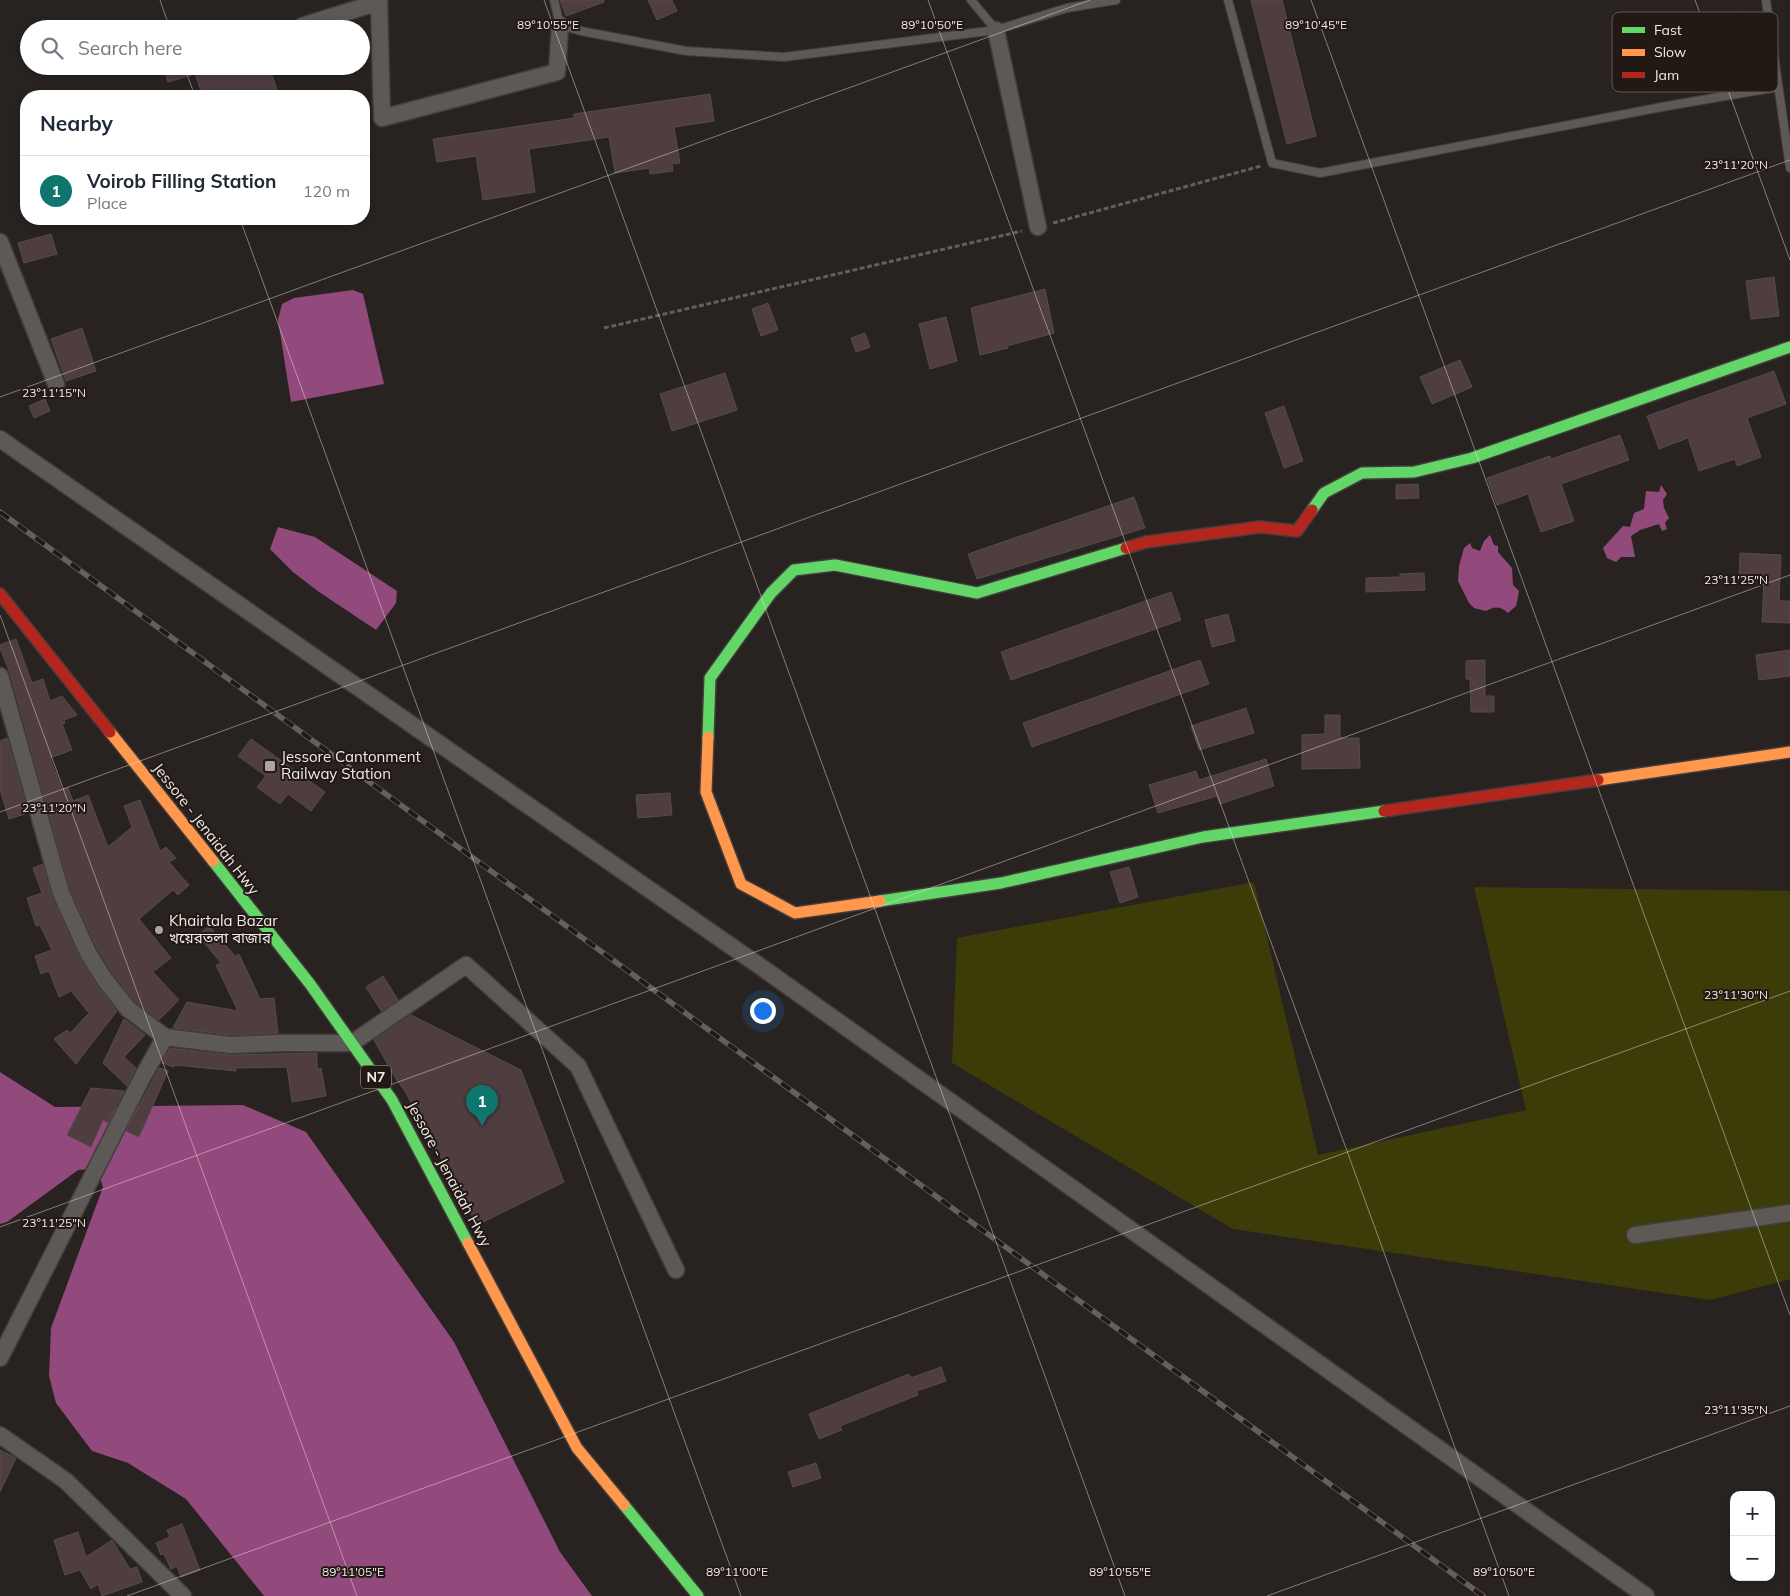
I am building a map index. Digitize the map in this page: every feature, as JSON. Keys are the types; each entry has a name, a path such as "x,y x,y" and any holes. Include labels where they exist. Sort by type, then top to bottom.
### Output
{"main road":[{"path":"1790,347 1472,458 1414,472 1362,473 1324,493 1297,531 1260,527 1146,542 977,593 835,566 794,570 771,594 710,678 706,792 742,884 795,913 1001,883 1203,837 1790,752"},
{"name":"Jessore - Jenaidah Hwy","path":"0,594 310,984 392,1100 577,1448 698,1596"}],"street":[{"path":"320,20 379,1 382,118 557,72 560,25"},
{"path":"996,30 1038,227"},
{"path":"0,242 56,384"},
{"path":"0,439 764,969 1646,1596"},
{"path":"0,676 61,893 88,954 105,980 128,1009 165,1037 230,1045 352,1043 466,965 578,1066 676,1270"},
{"path":"0,1358 165,1037"},
{"path":"1635,1235 1790,1214"},
{"path":"0,1435 66,1481 183,1596"}],"lane":[{"path":"554,0 560,25 580,31 686,51 784,57 996,30 1066,8 1116,0"},
{"path":"971,0 996,30"},
{"path":"1228,0 1272,163 1320,173 1749,92"},
{"path":"1778,87 1790,168"}],"path":[{"path":"604,328 1038,227 1272,163"}],"shaded area":[{"path":"353,290 363,294 384,384 291,402 278,320 282,304 294,298"},
{"path":"1661,485 1667,494 1663,500 1664,508 1669,518 1665,523 1667,529 1662,531 1659,524 1640,530 1631,536 1635,557 1621,557 1616,562 1607,558 1603,548 1623,526 1630,527 1634,513 1644,509 1646,491 1659,492"},
{"path":"278,527 315,537 397,591 396,603 376,630 319,592 293,572 270,549"},
{"path":"1490,535 1494,545 1498,546 1498,552 1512,568 1513,585 1519,591 1516,606 1508,613 1497,608 1486,611 1474,608 1469,603 1458,581 1459,566 1464,548 1470,543 1472,548 1480,551 1484,541"},
{"path":"1254,882 1318,1155 1526,1110 1474,887 1790,891 1790,1279 1710,1300 1233,1229 952,1063 957,938"},
{"path":"0,1072 55,1107 243,1105 306,1132 454,1342 560,1552 592,1596 264,1596 186,1499 128,1463 92,1451 56,1403 49,1376 51,1328 103,1187 100,1178 90,1169 78,1170 7,1222 0,1224"}],"building":[{"path":"560,0 604,0 604,2 566,16"},
{"path":"648,0 672,0 677,11 657,20"},
{"path":"1251,0 1282,0 1316,136 1287,144"},
{"path":"166,75 192,75 168,82"},
{"path":"195,75 272,75 277,90 201,90"},
{"path":"710,94 714,121 674,127 680,163 672,164 673,171 650,174 649,168 615,173 609,137 529,149 535,192 483,200 476,156 437,162 433,139 574,118 574,114"},
{"path":"51,234 57,254 24,263 18,243"},
{"path":"1774,277 1779,316 1751,319 1746,281"},
{"path":"1045,289 1054,333 980,355 971,308"},
{"path":"768,303 778,330 761,336 752,309"},
{"path":"946,317 957,361 930,369 919,324"},
{"path":"82,328 96,371 66,381 51,339"},
{"path":"865,333 870,347 856,352 851,338"},
{"path":"1460,360 1472,387 1432,404 1420,377"},
{"path":"1774,371 1786,404 1747,418 1761,457 1737,466 1735,459 1699,471 1688,438 1659,449 1647,416"},
{"path":"725,373 737,410 672,431 660,394"},
{"path":"45,399 50,411 34,418 29,406"},
{"path":"1284,406 1303,461 1284,468 1265,413"},
{"path":"1620,435 1629,460 1561,484 1574,521 1541,532 1528,494 1497,505 1487,478 1550,456 1551,459"},
{"path":"1418,484 1419,498 1396,499 1396,485"},
{"path":"1134,497 1145,528 977,579 968,554"},
{"path":"1740,553 1781,555 1779,601 1790,601 1790,623 1762,622 1764,581 1739,580"},
{"path":"1424,573 1425,590 1366,592 1366,578 1400,577 1400,574"},
{"path":"1171,592 1181,620 1011,680 1001,652"},
{"path":"1228,614 1235,641 1212,647 1205,620"},
{"path":"16,639 32,683 43,679 50,701 62,696 77,715 64,720 65,723 62,724 72,750 50,758 62,790 68,788 73,801 88,795 108,847 132,827 124,806 140,800 160,851 166,847 176,858 169,862 189,885 178,895 173,890 139,919 171,958 153,972 179,1000 159,1020 135,1002 113,974 97,948 70,890 10,673 0,648 0,645"},
{"path":"1790,650 1790,676 1759,680 1756,655"},
{"path":"1200,660 1209,684 1032,747 1023,723"},
{"path":"1485,660 1485,696 1494,696 1494,712 1471,712 1470,679 1466,679 1466,661"},
{"path":"1246,708 1254,733 1199,750 1191,726"},
{"path":"1325,715 1340,715 1340,738 1359,738 1360,768 1302,769 1302,735 1325,734"},
{"path":"7,738 28,813 9,819 0,790 0,741"},
{"name":"Jessore Cantonment Railway Station","path":"251,739 325,792 311,811 288,794 280,804 257,787 266,776 238,756"},
{"path":"1266,759 1274,786 1220,804 1217,796 1158,813 1149,785 1196,771 1199,780"},
{"path":"670,793 672,815 638,818 636,795"},
{"path":"43,864 52,897 79,957 97,986 117,1011 76,1064 54,1039 67,1030 70,1033 89,1013 71,991 59,997 49,971 41,974 35,956 52,950 40,925 36,926 27,898 42,893 33,868"},
{"path":"1129,867 1138,897 1120,903 1110,872"},
{"path":"209,926 235,956 239,954 260,999 274,998 278,1033 230,1035 173,1028 187,1002 238,1011 216,965 221,963 198,935"},
{"path":"383,976 398,1000 381,1011 366,987"},
{"path":"411,1015 521,1070 564,1182 477,1225 406,1093 374,1040"},
{"path":"124,1019 145,1035 124,1057 136,1068 127,1086 103,1063"},
{"path":"170,1048 230,1055 317,1053 317,1069 321,1068 326,1096 292,1102 287,1067 236,1068 236,1071 175,1065 174,1067 162,1063"},
{"path":"159,1068 168,1071 139,1137 126,1131"},
{"path":"91,1088 124,1091 108,1123 103,1120 91,1147 67,1135"},
{"path":"941,1367 946,1381 917,1391 918,1395 840,1426 842,1430 819,1439 809,1414 909,1374 911,1378"},
{"path":"0,1450 16,1458 0,1492"},
{"path":"816,1463 821,1478 793,1487 788,1472"},
{"path":"182,1524 200,1570 181,1577 177,1566 171,1569 164,1554 161,1555 156,1543 170,1537 167,1530"},
{"path":"78,1532 86,1557 112,1540 130,1569 137,1567 142,1582 102,1596 98,1584 91,1589 80,1570 65,1575 54,1540"}],"railway":[{"path":"0,512 1483,1596"}],"traffic: fast":[{"path":"1312,510 1324,493 1362,473 1414,472 1472,458 1790,347"},
{"path":"708,737 710,678 771,593 794,570 835,565 977,593 1126,548"},
{"path":"880,901 1001,883 1203,837 1384,811"},
{"path":"213,861 310,984 392,1100 468,1243"},
{"path":"624,1505 698,1596"}],"traffic: slow":[{"path":"110,732 213,861"},
{"path":"708,737 706,792 741,884 795,913 880,901"},
{"path":"1598,780 1790,752"},
{"path":"468,1243 577,1448 624,1505"}],"traffic: jam":[{"path":"1126,548 1146,542 1260,527 1297,531 1312,510"},
{"path":"0,594 110,732"},
{"path":"1384,811 1598,780"}],"place":[{"name":"Jessore Cantonment Railway Station","path":"270,766"},
{"name":"Khairtala Bazar খয়েরতলা বাজার","path":"159,930"},
{"name":"Voirob Filling Station","path":"482,1126"}]}
